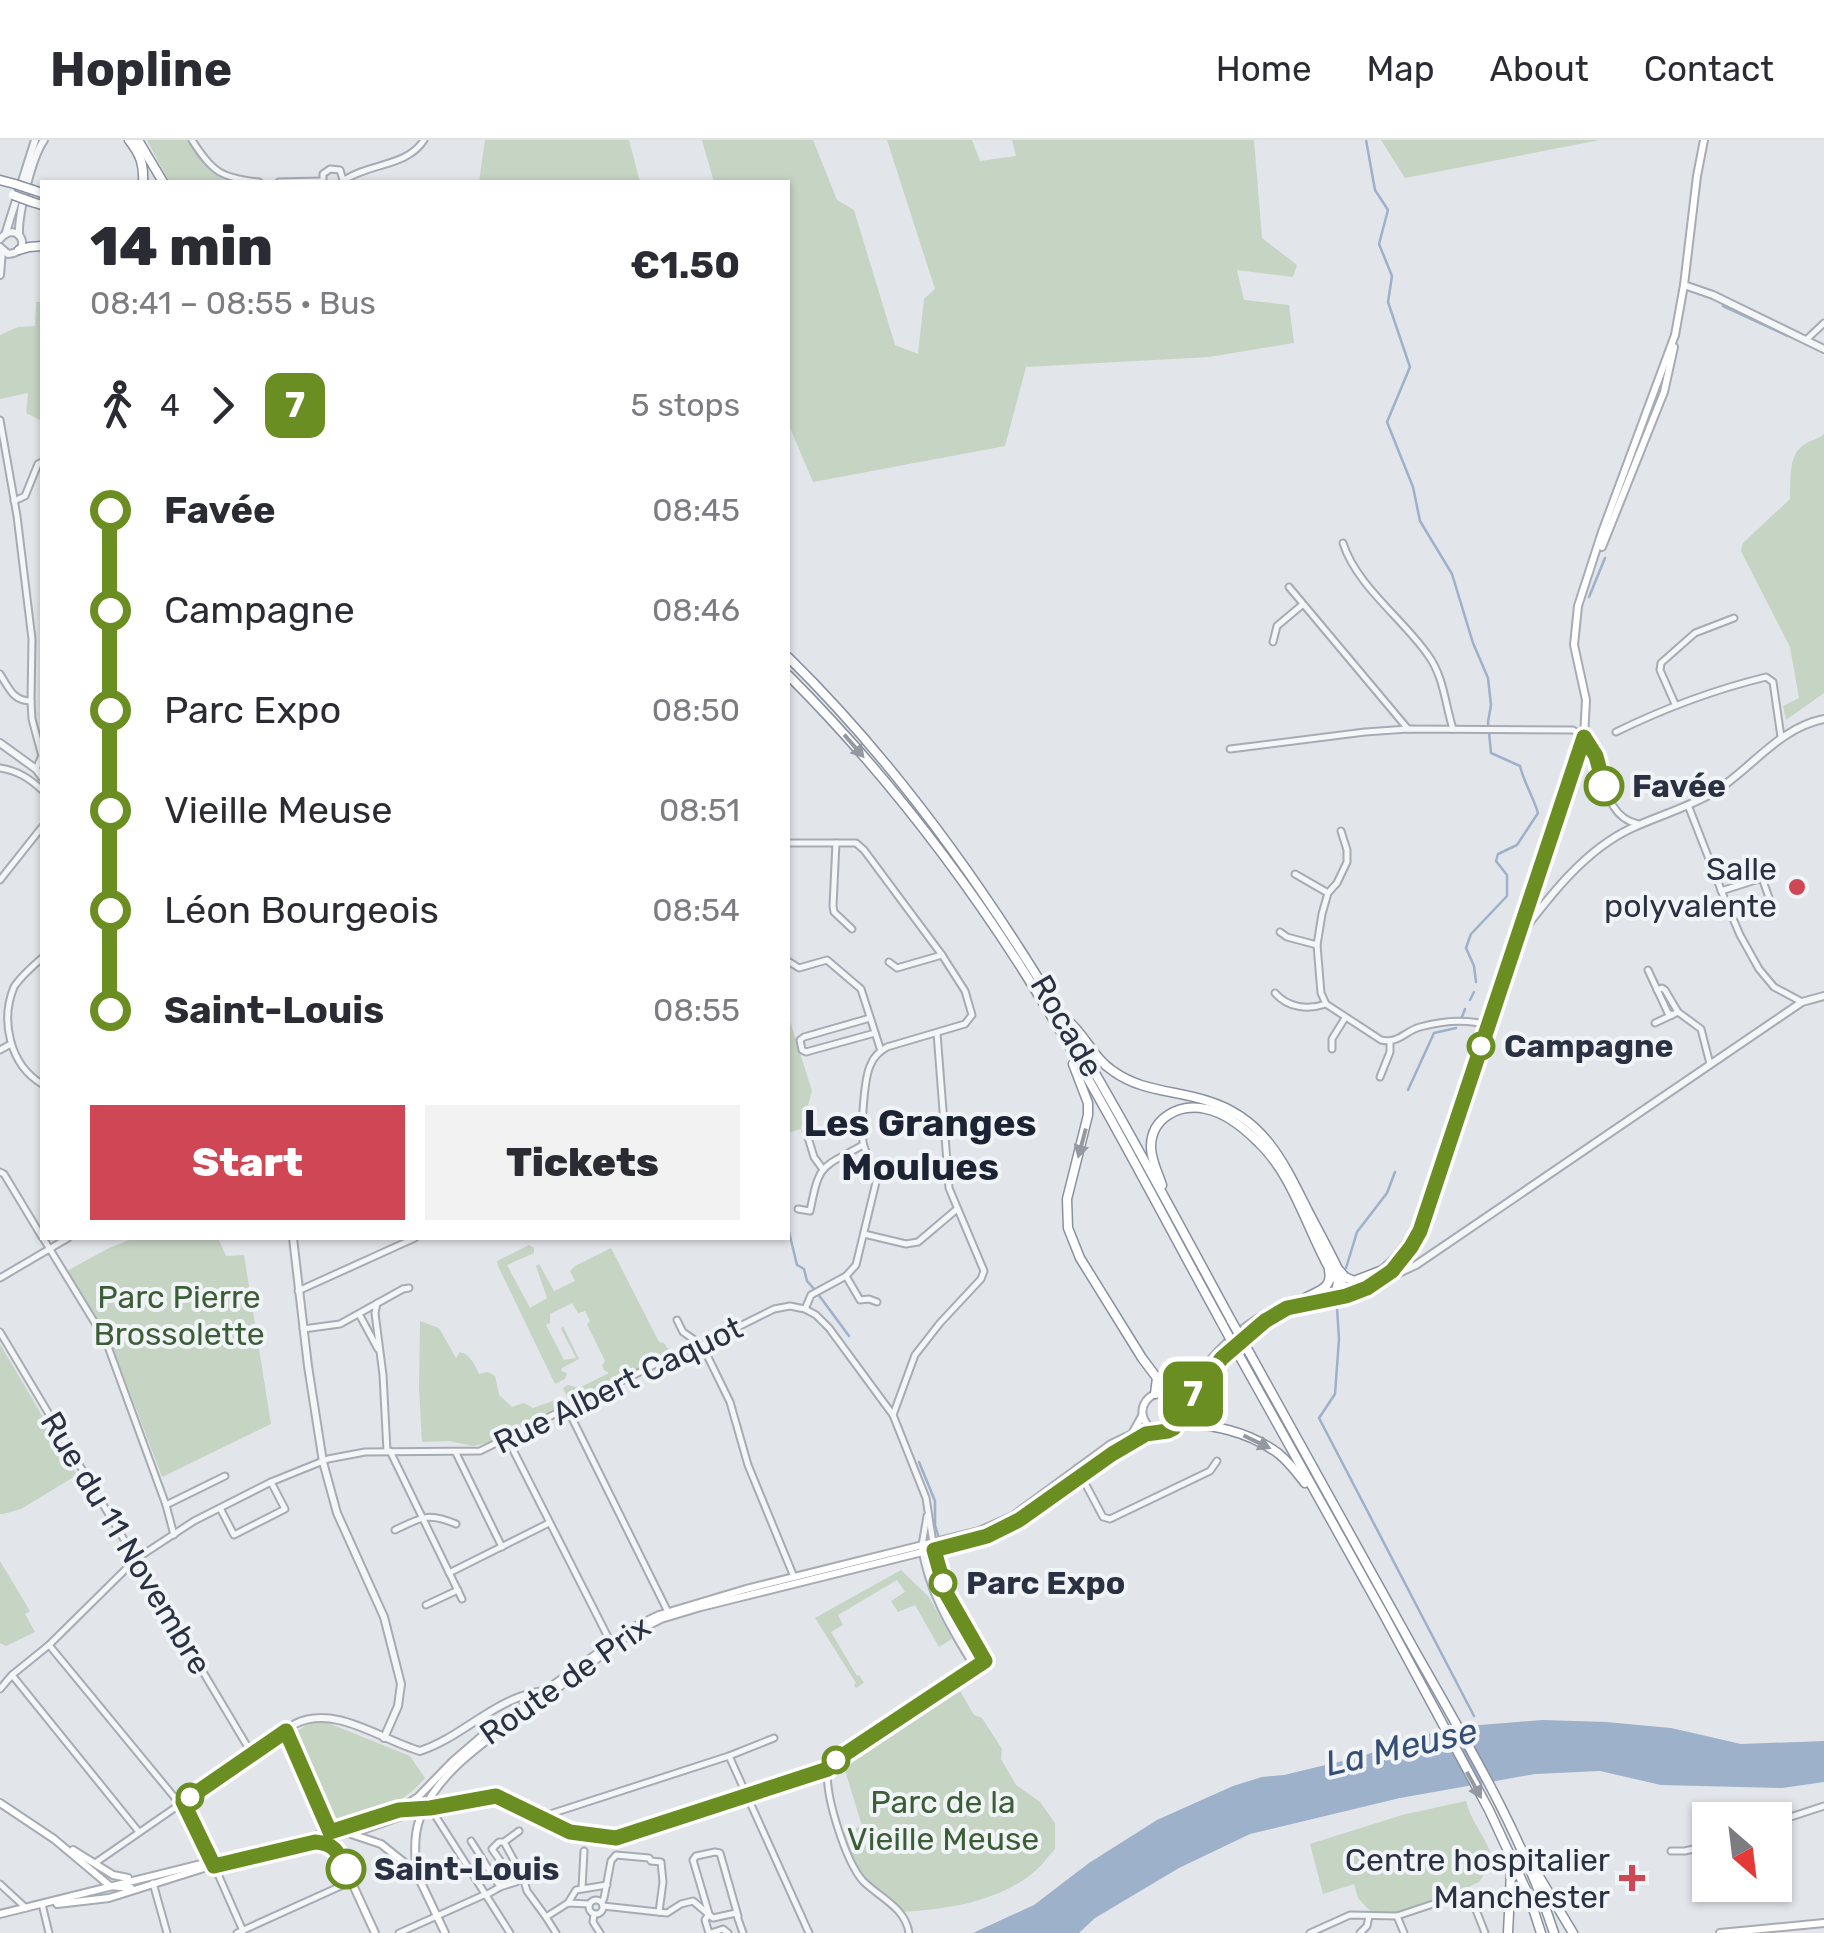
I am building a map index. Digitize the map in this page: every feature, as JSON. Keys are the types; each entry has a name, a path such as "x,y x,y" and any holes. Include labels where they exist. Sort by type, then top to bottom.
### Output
{"highway":[{"path":"129,140 144,165 143,180"},
{"path":"141,140 163,180"},
{"path":"0,180 39,192"},
{"path":"0,192 40,205"},
{"path":"17,252 40,246"},
{"name":"Rocade","path":"790,659 890,768 973,878 1065,1019 1231,1320 1244,1354 1292,1431 1520,1844"},
{"path":"790,677 892,791 953,870 1034,989 1220,1320 1244,1354 1319,1501 1488,1810 1529,1896 1541,1933"},
{"path":"1034,989 1072,1062 1088,1103 1086,1129 1067,1200 1068,1228 1080,1258 1157,1378 1154,1394"},
{"path":"1065,1019 1100,1061 1128,1081 1208,1100 1254,1126 1282,1158 1340,1290"},
{"path":"1180,1226 1152,1154 1154,1134 1168,1114 1190,1107 1208,1109 1236,1124 1270,1153 1330,1262 1342,1274 1361,1280 1380,1270"},
{"path":"1308,1300 1328,1285 1330,1262"},
{"path":"1308,1300 1340,1290 1364,1289"},
{"path":"1174,1428 1203,1425 1267,1446 1290,1465 1319,1501"},
{"path":"1499,1832 1510,1872 1508,1933"},
{"path":"1520,1844 1554,1933"},
{"path":"1520,1844 1574,1933"}],"main road":[{"path":"1340,1290 1369,1280 1400,1258 1420,1231 1584,737 1586,700 1576,659 1574,628 1578,606 1675,335 1704,140"},
{"path":"1340,1290 1364,1289 1392,1271 1430,1197"},
{"path":"1173,1396 1188,1390 1214,1356 1252,1322 1286,1303 1308,1300"},
{"path":"1182,1411 1222,1358 1265,1321 1308,1300"},
{"path":"1154,1394 1178,1400 1182,1411 1174,1428"},
{"name":"Route de Prix","path":"397,1814 482,1736 634,1627 795,1581 987,1536 1019,1520 1112,1444 1132,1434 1145,1402 1154,1394"},
{"path":"1142,1416 1155,1431"},
{"name":"Route de Prix","path":"1079,1472 1155,1431 1174,1428"},
{"name":"Route de Prix","path":"416,1872 414,1838 427,1808 457,1767 546,1693"},
{"path":"427,1808 423,1799 437,1778"},
{"path":"0,1803 94,1867 110,1886 137,1889"},
{"name":"Route de Prix","path":"397,1814 427,1808"},
{"path":"44,1904 114,1896 213,1863 397,1814"},
{"path":"0,1914 140,1878 315,1842 397,1814"},
{"path":"330,1832 359,1835 382,1844 416,1872 445,1933"},
{"path":"315,1842 334,1846 375,1933"},
{"path":"94,1867 119,1877 140,1878"},
{"path":"87,1892 94,1884 94,1867"},
{"path":"106,1871 110,1886"},
{"path":"82,1902 110,1886"},
{"path":"1720,1933 1824,1923"}],"street":[{"path":"3,235 14,214 35,140"},
{"path":"0,274 22,241 20,218 36,154 44,140"},
{"path":"192,140 210,167 222,176 246,180"},
{"path":"323,180 328,170 355,172 412,154 424,140"},
{"path":"341,172 343,180"},
{"path":"345,180 355,172"},
{"path":"3,235 12,231 19,235"},
{"path":"1,248 8,254 17,252"},
{"path":"0,274 1,248"},
{"path":"1684,285 1824,349"},
{"path":"1806,340 1824,324"},
{"path":"0,420 32,640 30,702 40,749"},
{"path":"14,501 25,496 40,463"},
{"path":"1343,543 1350,562 1431,658 1444,688 1453,728"},
{"path":"1288,587 1408,729"},
{"path":"1274,642 1277,626 1302,605"},
{"path":"1675,704 1660,664 1694,633 1734,618"},
{"path":"0,674 14,696 30,702"},
{"path":"1616,732 1675,704 1770,678 1782,737"},
{"path":"1516,940 1567,878 1612,840 1726,784 1782,737 1824,719"},
{"path":"1230,749 1408,729 1572,730 1584,737 1596,756 1611,803 1630,823 1641,825"},
{"path":"0,742 40,774"},
{"path":"36,769 40,760"},
{"path":"0,768 14,770 40,788"},
{"path":"1688,805 1740,935 1774,987 1802,1002"},
{"path":"0,880 40,830"},
{"path":"1341,831 1347,862 1328,894 1318,945 1321,993 1326,1004 1390,1042 1419,1027 1470,1020 1488,1026"},
{"path":"836,843 832,906 852,929"},
{"path":"790,844 856,844 864,850 966,992 972,1015 965,1024 881,1051 870,1065 863,1145 877,1178 856,1266 811,1295 805,1309 829,1328 893,1415 922,1487 946,1593 985,1661 828,1769 829,1796 856,1872 900,1912 908,1933"},
{"path":"1295,874 1328,894"},
{"path":"1721,891 1762,878 1772,906"},
{"path":"1280,932 1318,945"},
{"path":"889,962 897,968 942,956"},
{"path":"40,960 14,987 7,1009 6,1034 22,1066 40,1082"},
{"path":"790,963 799,968 827,960 861,988 881,1051"},
{"path":"1648,970 1668,1013 1675,1013 1701,1029 1710,1064"},
{"path":"1276,993 1290,1005 1326,1004"},
{"path":"1364,1289 1415,1266 1802,1002 1824,996"},
{"path":"1655,1023 1675,1013"},
{"path":"870,1018 804,1037 800,1045 806,1052 875,1033"},
{"path":"1332,1049 1332,1040 1346,1018"},
{"path":"893,1415 914,1355 984,1271 949,1188 936,1034"},
{"path":"1380,1078 1390,1042"},
{"path":"0,1050 9,1045"},
{"path":"806,1131 822,1168"},
{"path":"798,1208 810,1211 816,1178 822,1168 863,1145"},
{"path":"0,1172 40,1232"},
{"path":"864,1234 906,1244 918,1242 957,1208"},
{"path":"45,1240 106,1341 174,1534"},
{"path":"0,1278 64,1240"},
{"path":"293,1240 323,1462 338,1513 384,1616 400,1684 398,1706 384,1738"},
{"path":"298,1291 411,1240"},
{"path":"1412,1246 1412,1256 1424,1259"},
{"path":"1400,1258 1424,1259"},
{"path":"1400,1258 1406,1266 1415,1266"},
{"path":"846,1276 860,1300 877,1302"},
{"path":"303,1329 340,1324 409,1288"},
{"path":"377,1303 388,1451 462,1599"},
{"name":"Rue Albert Caquot","path":"0,1689 136,1560 174,1534 271,1482 323,1462 365,1452 480,1451 774,1309 805,1309"},
{"path":"359,1314 379,1351"},
{"path":"677,1320 683,1332 702,1345 730,1402 748,1464 795,1581"},
{"name":"Rue du 11 Novembre","path":"0,1332 252,1754"},
{"path":"567,1408 669,1614"},
{"path":"508,1439 612,1645"},
{"path":"456,1453 502,1547"},
{"path":"1079,1472 1103,1516 1110,1520 1210,1471 1217,1460"},
{"path":"166,1505 223,1477"},
{"path":"220,1508 234,1534 285,1509 271,1482"},
{"path":"928,1508 923,1549 933,1591 974,1667"},
{"path":"396,1530 422,1517 439,1517 456,1524"},
{"path":"449,1574 550,1523"},
{"path":"426,1605 458,1590"},
{"path":"49,1646 182,1803 213,1863 241,1932 352,1881"},
{"path":"12,1675 139,1832"},
{"path":"94,1867 139,1832 308,1718 328,1718 420,1751 517,1696 546,1693"},
{"path":"286,1731 330,1832"},
{"path":"541,1817 774,1738"},
{"path":"729,1756 809,1933"},
{"path":"510,1933 427,1808 496,1796 570,1832 616,1838 828,1769"},
{"path":"1792,1816 1824,1806"},
{"path":"501,1862 492,1849 518,1830"},
{"path":"471,1841 500,1887"},
{"path":"504,1842 527,1892 556,1933"},
{"path":"1671,1851 1692,1849"},
{"path":"582,1889 584,1851"},
{"path":"728,1933 724,1929 710,1933 693,1860 696,1856 720,1853 743,1933"},
{"path":"594,1914 601,1912 611,1860 631,1855 660,1862 663,1882 659,1912"},
{"path":"399,1933 523,1877"},
{"path":"153,1883 166,1933"},
{"path":"0,1884 26,1908"},
{"path":"546,1917 568,1903 572,1894 607,1886"},
{"path":"1310,1933 1350,1915 1397,1916 1469,1892 1485,1933"},
{"path":"568,1903 589,1904 594,1900 667,1913 693,1900 713,1918 733,1913 738,1916"},
{"path":"44,1904 49,1933"},
{"path":"589,1904 600,1933"},
{"path":"1360,1933 1368,1926 1369,1916"},
{"path":"1397,1916 1404,1933"}],"green space":[{"path":"147,140 187,140 211,171 226,180 168,180"},
{"path":"485,140 629,140 639,180 479,180"},
{"path":"702,140 813,140 837,200 854,210 895,345 918,354 924,299 935,289 887,140 972,140 980,161 1016,156 1012,140 1254,140 1262,238 1297,265 1293,277 1237,270 1244,300 1289,305 1294,343 1209,357 1026,367 1005,446 813,482 790,428 790,180 713,180"},
{"path":"1381,140 1600,140 1405,178"},
{"path":"36,302 40,302 40,420 26,413 28,393 0,399 0,335 18,327 35,326"},
{"path":"1824,434 1824,693 1786,720 1783,706 1799,698 1790,647 1741,551 1743,543 1790,499 1791,471 1797,452"},
{"path":"790,1021 812,1091 801,1129 790,1132"},
{"name":"Parc Pierre Brossolette","path":"129,1240 219,1240 226,1256 244,1255 271,1424 162,1477 110,1340 67,1271"},
{"path":"529,1245 534,1253 507,1265 530,1308 547,1298 536,1266 539,1264 554,1291 575,1281 570,1271 575,1266 611,1248 659,1342 670,1352 654,1355 646,1364 568,1402 563,1388 579,1388 609,1373 602,1366 605,1361 585,1311 578,1313 572,1303 550,1314 550,1323 546,1325 564,1360 576,1358 563,1326 579,1359 562,1368 567,1373 565,1379 555,1384 497,1261"},
{"path":"420,1321 439,1328 456,1358 464,1353 479,1374 488,1372 495,1376 499,1395 512,1407 524,1403 533,1408 558,1399 562,1405 488,1443 473,1446 449,1441 422,1442"},
{"path":"0,1344 77,1475 21,1509 3,1514 0,1514"},
{"path":"0,1561 30,1611 25,1614 35,1632 6,1646 0,1643"},
{"path":"901,1570 929,1597 952,1639 939,1647 915,1605 898,1612 891,1601 905,1592 897,1580 838,1615 843,1625 831,1632 864,1683 856,1688 815,1618"},
{"name":"Parc de la Vieille Meuse","path":"960,1691 1002,1749 1001,1759 1016,1785 1040,1802 1055,1823 1055,1849 1034,1872 1004,1891 953,1906 900,1912 861,1879 841,1834 862,1826 841,1757 886,1727 893,1735"},
{"path":"311,1722 328,1723 410,1756 425,1778 394,1804 333,1828 291,1735"},
{"path":"1466,1801 1493,1862 1479,1882 1395,1913 1370,1911 1358,1898 1354,1884 1323,1894 1310,1844 1402,1815"}],"water":[{"name":"La Meuse","path":"1543,1720 1671,1728 1741,1744 1824,1741 1824,1782 1782,1788 1661,1785 1600,1771 1535,1774 1400,1798 1250,1834 1179,1868 1095,1918 1079,1933 973,1933 1034,1905 1089,1863 1157,1820 1233,1786 1359,1757 1431,1733"}],"waterway":[{"path":"1366,140 1375,190 1388,210 1379,244 1392,276 1388,302 1410,367 1387,422 1413,487 1420,521 1452,574 1488,678 1491,753 1520,766 1538,813 1517,845 1498,854 1496,861 1507,875 1507,896 1471,934 1466,948 1476,982"},
{"path":"1723,306 1788,336"},
{"path":"1589,597 1605,558"},
{"path":"1470,1000 1474,992"},
{"path":"1462,1017 1465,1009"},
{"path":"1408,1090 1434,1033 1456,1028"},
{"path":"1346,1268 1357,1232 1387,1193 1395,1172"},
{"path":"790,1236 797,1265 804,1269 815,1290"},
{"path":"818,1294 849,1336"},
{"name":"La Meuse","path":"1337,1308 1335,1394 1319,1418 1474,1716"},
{"path":"919,1462 935,1501 938,1535"}],"bus line":[{"name":"7","path":"346,1869 334,1846 325,1842 214,1866 183,1802 286,1731 330,1832 399,1810 496,1796 570,1832 616,1838 828,1769 985,1661 952,1608 934,1550 987,1536 1019,1520 1112,1454 1146,1434 1174,1428 1188,1400 1222,1358 1265,1321 1287,1308 1367,1288 1402,1260 1420,1231 1584,737 1596,756 1604,786"}],"place":[{"name":"Favée","path":"1604,786"},
{"name":"Salle polyvalente","path":"1797,887"},
{"name":"Campagne","path":"1481,1046"},
{"name":"Parc Expo","path":"943,1583"},
{"name":"Saint-Louis","path":"346,1869"},
{"name":"Centre hospitalier Manchester","path":"1632,1878"}],"district":[{"name":"Les Granges Moulues","path":"920,1145"}]}
